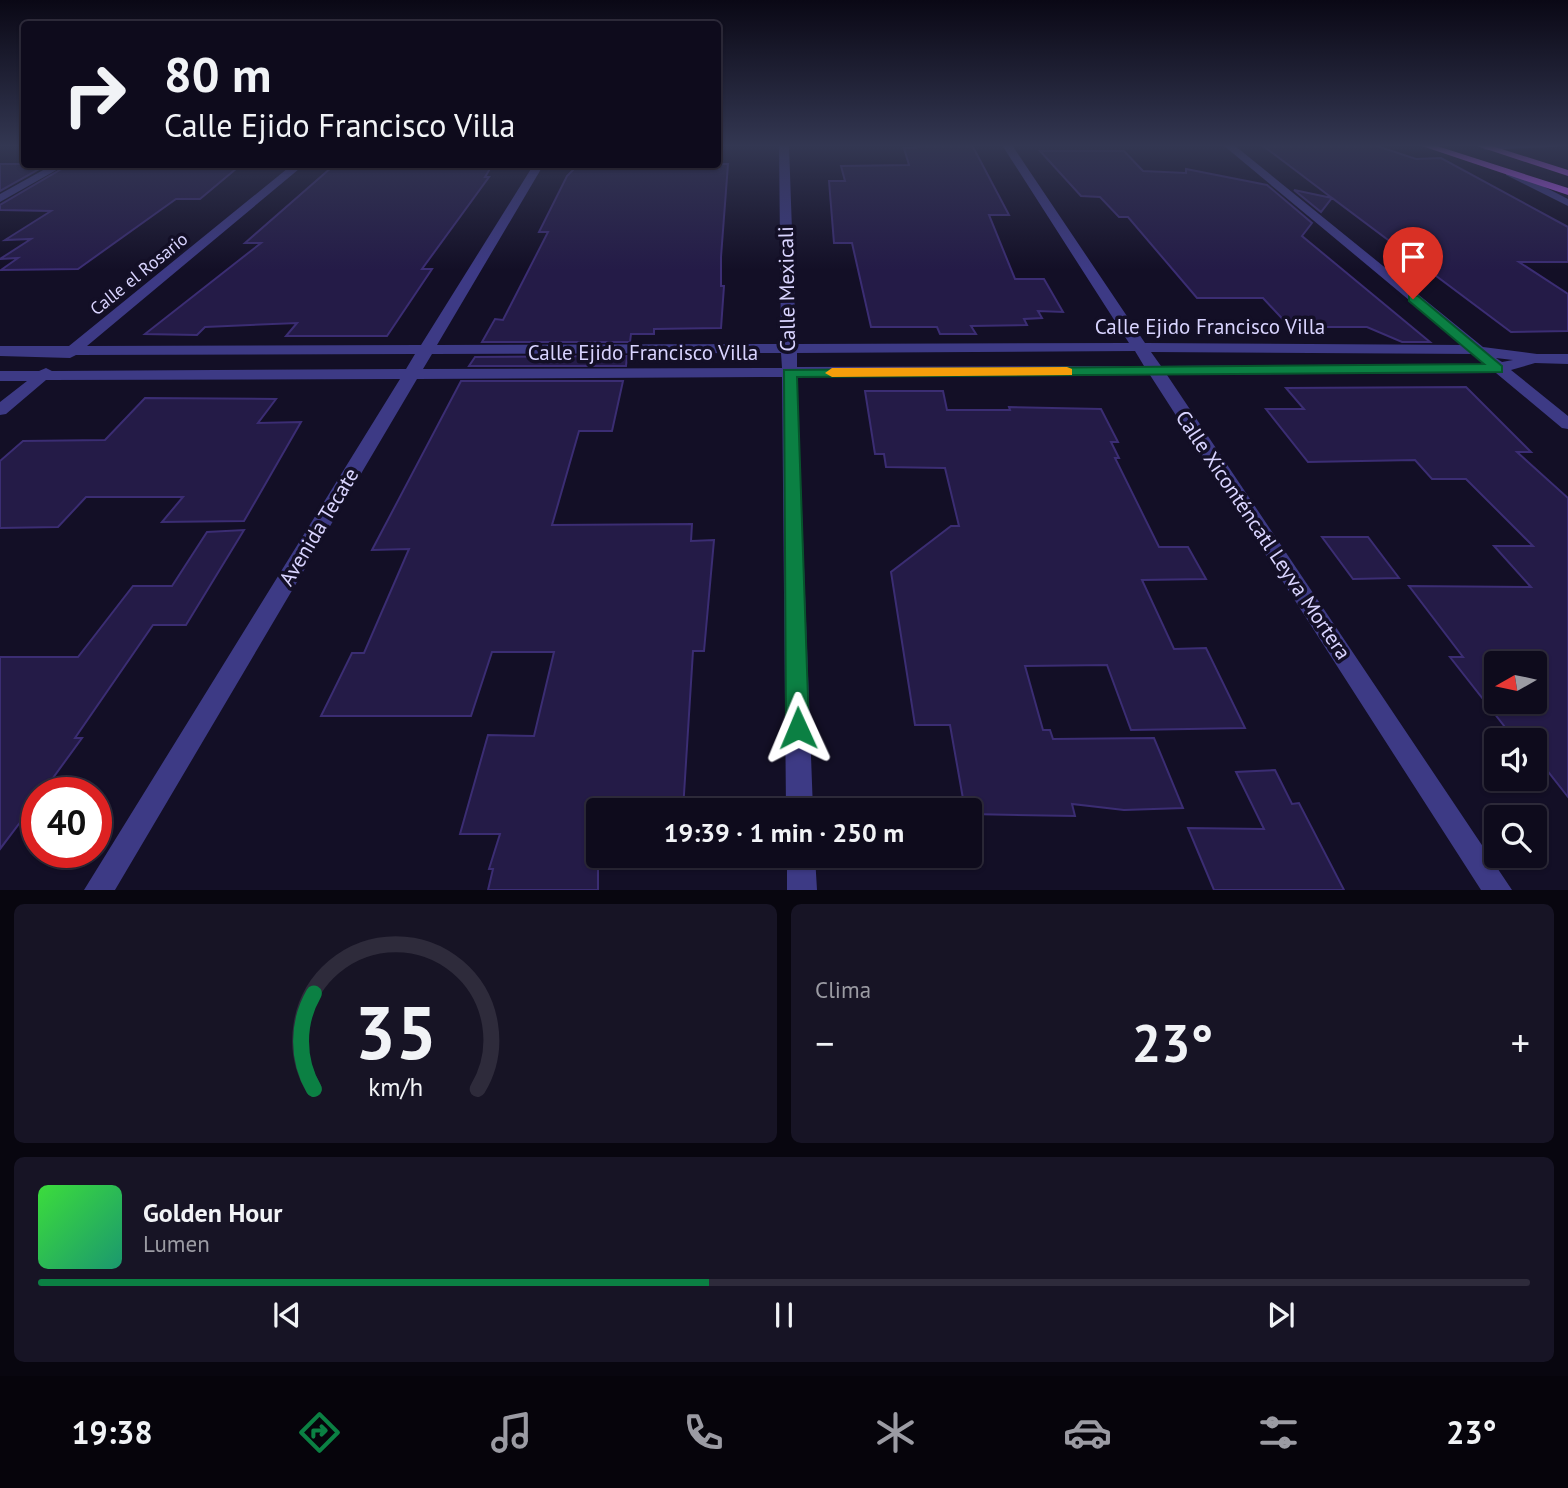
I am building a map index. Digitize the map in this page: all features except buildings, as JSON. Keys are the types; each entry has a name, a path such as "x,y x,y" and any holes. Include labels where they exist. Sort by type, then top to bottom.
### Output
{"main road":[{"path":"1551,187 1568,192"}],"street":[{"path":"0,199 22,187"},
{"name":"Calle el Rosario","path":"0,410 273,187"},
{"name":"Avenida Tecate","path":"98,890 525,187"},
{"name":"Calle Mexicali","path":"785,187 800,798"},
{"name":"Calle Xiconténcatl Leyva Mortera","path":"1034,187 1498,890"},
{"path":"1277,187 1497,369 1568,424"},
{"path":"1536,187 1568,203"},
{"name":"Calle Ejido Francisco Villa","path":"0,351 1139,347 1475,350 1537,359 1568,359"},
{"name":"Calle Ejido Francisco Villa","path":"0,376 1497,369 1537,359"},
{"path":"801,868 802,890"}],"slow traffic":[{"path":"832,373 1067,372"}],"route":[{"path":"798,728 789,373 1497,369 1413,299"}]}
